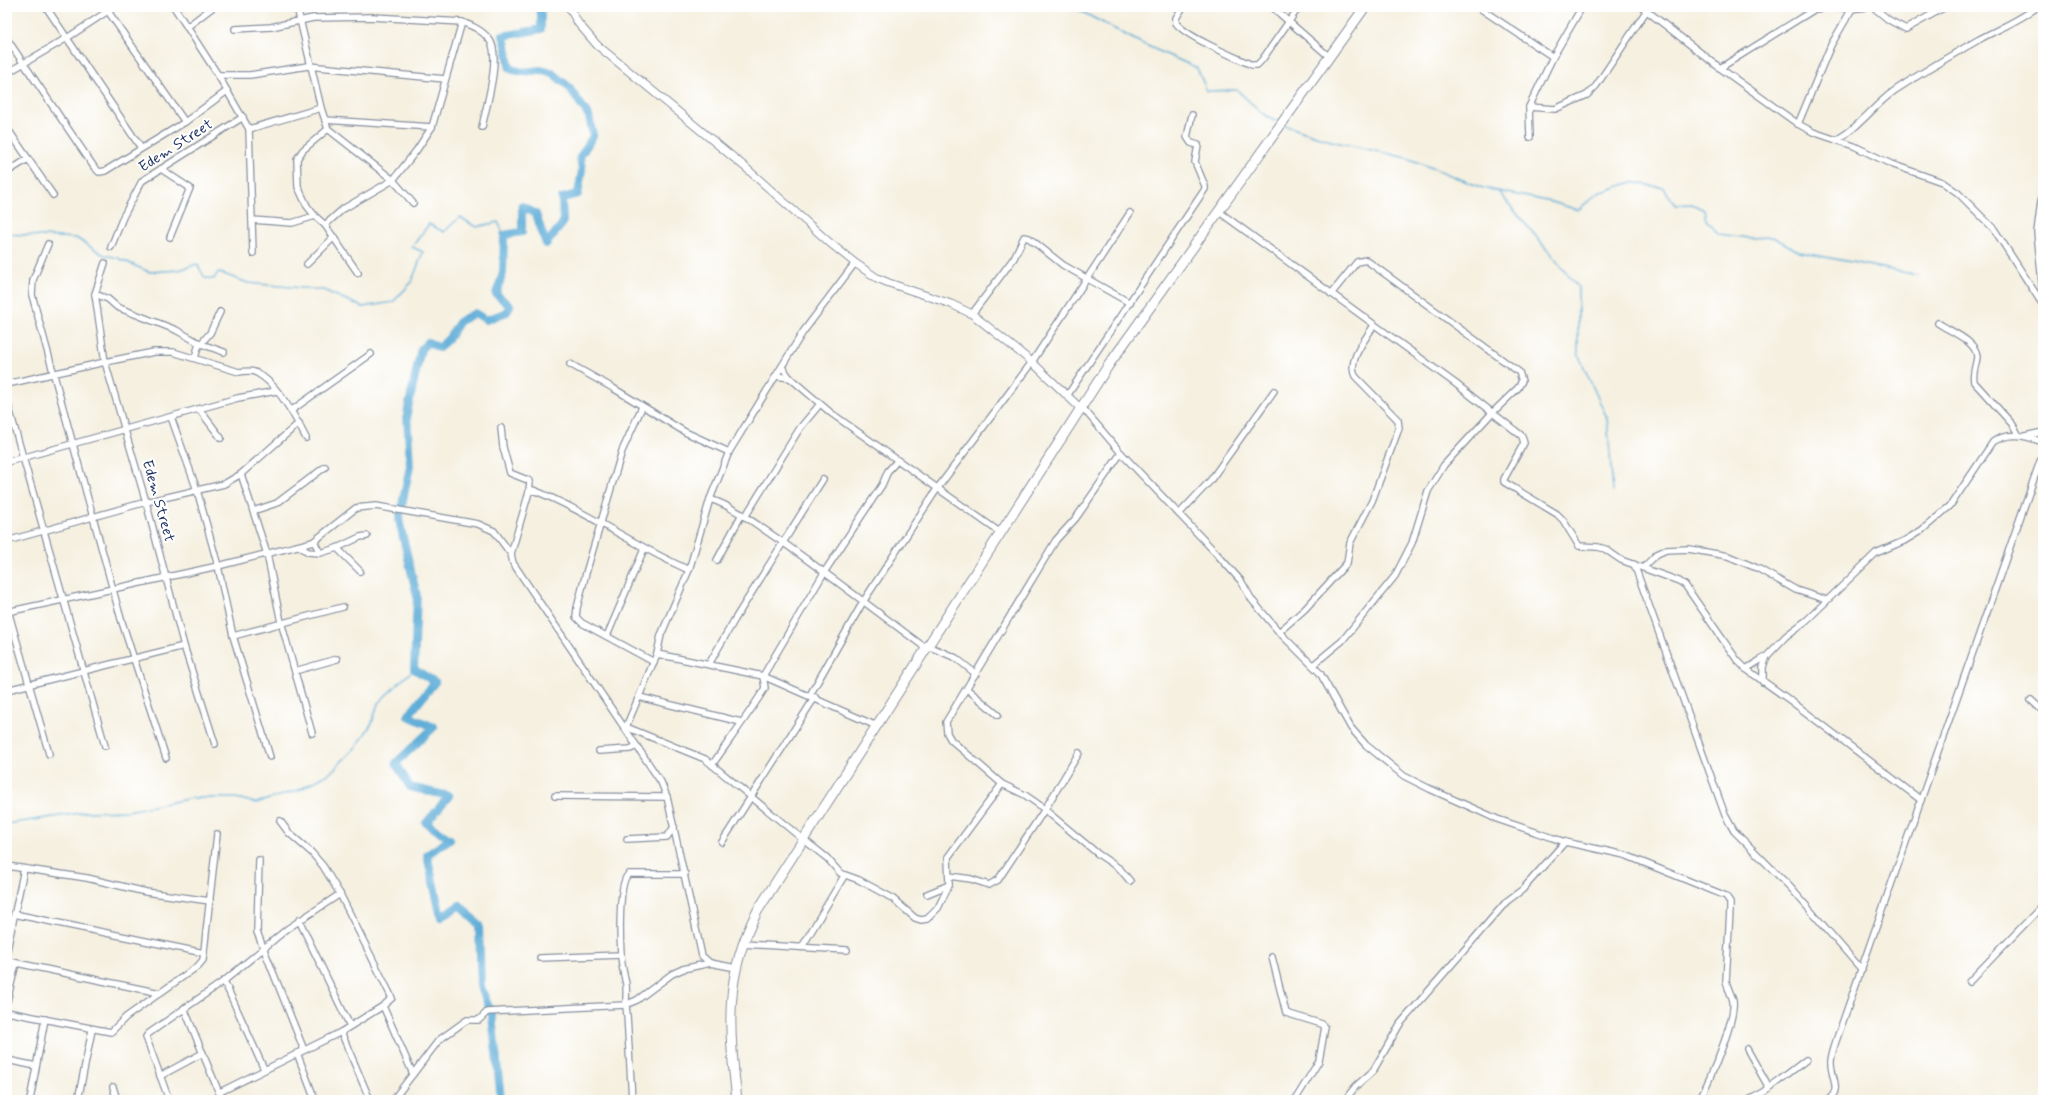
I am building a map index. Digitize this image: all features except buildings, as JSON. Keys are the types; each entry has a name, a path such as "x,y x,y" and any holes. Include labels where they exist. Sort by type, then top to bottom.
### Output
{"main road":[{"path":"732,1100 725,1033 727,988 740,939 754,908 986,552 1109,359 1325,53 1360,7"},
{"path":"986,552 998,530 1080,406 1360,7"},
{"path":"737,1100 730,1028 730,1002 736,965 742,944 758,910 801,838 872,724 925,646"}],"street":[{"path":"46,7 142,148"},
{"path":"7,73 67,38 107,9 114,7"},
{"path":"174,7 218,75 243,116 249,129 253,253"},
{"path":"187,27 214,7"},
{"path":"297,7 313,67 321,108 328,129 393,180 413,203"},
{"path":"569,7 578,23 597,45 745,167 830,243 855,263 877,278 951,304 972,314 1032,362 1067,396 1080,406 1121,453 1241,581 1252,600 1279,632 1320,673 1351,728 1366,746 1394,769 1430,789 1492,817 1565,842 1625,855 1726,896 1730,902 1726,981 1728,992 1733,1000 1732,1015 1722,1046 1699,1100"},
{"path":"1183,7 1176,18 1176,23 1183,30 1252,65 1257,65 1262,60 1299,7"},
{"path":"1272,7 1325,53"},
{"path":"1478,7 1552,57"},
{"path":"1530,137 1529,107 1552,57 1582,7"},
{"path":"1720,68 1815,9 1868,7"},
{"path":"1873,7 1889,20 1906,29 1945,7"},
{"path":"1836,140 1854,129 1880,102 1894,92 1979,39 2013,23 2037,7"},
{"path":"1529,107 1555,109 1587,95 1596,86 1646,8 1720,68 1798,124 1813,132 1854,146 1891,164 1942,182 1958,194 1994,229 2040,298 2043,305"},
{"path":"1798,124 1831,45 1851,8"},
{"path":"107,9 185,122"},
{"path":"235,29 271,27 313,18 372,17 462,22 475,27 488,38 494,53 492,74 482,127"},
{"path":"325,224 343,208 393,180 416,151 432,127 462,22"},
{"path":"7,39 98,171 105,171 185,122 227,91"},
{"path":"218,75 250,75 303,67 313,67 445,79"},
{"path":"249,129 321,108"},
{"name":"Edem Street","path":"111,247 123,217 142,181 243,116"},
{"path":"1067,396 1205,189 1196,162 1198,146 1191,143 1187,137 1192,116"},
{"path":"325,120 432,127"},
{"path":"7,128 53,195"},
{"path":"328,129 304,150 297,159 298,187 307,206 315,216 325,224 358,273"},
{"path":"7,172 28,159"},
{"path":"160,169 190,188 170,237"},
{"path":"2040,298 2043,293 2037,232 2043,186"},
{"path":"1218,211 1492,412 1524,439 1522,450 1504,479 1506,483 1556,514 1563,520 1579,546 1598,546 1621,560 1673,578 1685,585 1737,660 1746,669 1791,700 1921,800"},
{"path":"722,842 813,696 864,602 937,489 1032,362 1130,213"},
{"path":"252,220 292,223 315,216"},
{"path":"306,264 334,237"},
{"path":"972,314 1014,258 1024,237 1029,238 1063,265 1130,303"},
{"path":"48,244 31,288 52,375 74,444 113,589 166,758"},
{"path":"1313,665 1342,641 1395,576 1412,543 1428,491 1451,456 1492,412 1518,388 1522,381 1519,372 1366,260 1357,262 1331,294"},
{"name":"Edem Street","path":"105,263 95,294 105,362 167,577 184,646 215,744"},
{"path":"626,727 654,662 661,634 689,570 710,499 729,452 803,332 855,263"},
{"path":"95,294 103,296 122,309 176,330 201,344 224,352"},
{"path":"195,358 201,344 210,333 220,312"},
{"path":"1938,323 1971,345 1976,352 1977,358 1973,375 1974,382 2013,425 2018,434"},
{"path":"1279,632 1305,609 1347,563 1350,544 1372,501 1399,428 1398,420 1355,376 1353,371 1354,359 1374,325"},
{"path":"7,384 154,352 173,352 239,372 248,370 257,373 276,391 292,410 306,438"},
{"path":"292,410 371,354"},
{"path":"570,364 685,432 729,452"},
{"path":"782,367 790,378 820,404 870,439 897,461 998,530"},
{"path":"776,376 790,378"},
{"path":"7,462 238,398 276,391"},
{"path":"1179,514 1210,480 1274,391"},
{"path":"7,401 105,746"},
{"path":"717,560 800,428 820,404"},
{"path":"642,407 622,450 576,608 576,617 582,623 654,662"},
{"path":"199,409 220,438"},
{"path":"171,417 197,490 218,566 233,636 270,756"},
{"path":"7,541 94,518 146,502 224,484 241,474 299,423"},
{"path":"501,428 503,446 510,473 530,481 529,491 512,554 513,563 626,727 661,782 667,797 702,956 710,964"},
{"path":"2025,436 2043,432"},
{"path":"1746,669 1766,656 1786,636 1808,620 1876,553 1904,541 1943,514 1993,442 2000,437 2018,434 2043,442"},
{"path":"1121,453 1076,518 1056,540 946,722 947,734 951,740 1002,784 1025,795 1045,809 1098,854 1120,869 1130,881"},
{"path":"1828,1100 1835,1093 1836,1086 1830,1064 1832,1054 2043,453"},
{"path":"712,765 765,688 762,676 825,571 882,485 888,471 897,461"},
{"path":"253,511 277,503 325,467"},
{"path":"241,474 267,554 281,622 312,733"},
{"path":"709,664 735,618 823,479"},
{"path":"529,491 533,490 552,497 601,522 644,549 689,570"},
{"path":"710,499 725,504 825,571 864,602 925,646 956,658 976,674"},
{"path":"49,754 7,611 64,602 113,589 218,566 299,546 314,541 356,508 376,506 478,524 494,531 512,554"},
{"path":"299,546 308,552 320,553 337,548 355,538 367,536"},
{"path":"314,541 320,553"},
{"path":"337,548 360,571"},
{"path":"607,636 644,549"},
{"path":"1644,567 1657,554 1666,550 1689,549 1728,556 1760,569 1796,590 1827,600"},
{"path":"1634,564 1670,660 1689,719 1725,815 1731,826 1759,857 1790,887 1862,970"},
{"path":"233,636 281,622 343,607"},
{"path":"7,690 184,646"},
{"path":"657,654 762,676 813,696 872,724"},
{"path":"1763,682 1763,667 1766,656"},
{"path":"295,671 338,659"},
{"path":"967,689 998,715"},
{"path":"639,697 741,722"},
{"path":"2031,700 2043,711"},
{"path":"626,727 705,759 827,858 844,876 859,880 892,898 915,918 921,920 927,919 934,914 948,885 948,857 1002,784"},
{"path":"599,751 630,749 637,746"},
{"path":"949,876 971,879 989,885 998,880 1045,809 1079,753"},
{"path":"555,796 667,797"},
{"path":"220,1092 341,1032 383,1006 392,998 340,894 324,866 311,852 290,834 280,821"},
{"path":"626,839 667,837 674,827"},
{"path":"7,1012 92,1030 111,1032 126,1017 198,966 204,960 217,834"},
{"path":"1345,1100 1356,1086 1373,1071 1400,1024 1507,901 1522,890 1565,842"},
{"path":"259,860 257,932 304,1050"},
{"path":"7,866 87,878 179,898 210,901"},
{"path":"7,950 24,869"},
{"path":"632,1100 627,1015 625,1005 626,986 621,954 620,912 626,876 629,874 684,874"},
{"path":"802,948 844,876"},
{"path":"927,894 948,885"},
{"path":"169,1100 146,1037 148,1034 224,981 299,920 340,894"},
{"path":"1969,982 2043,906"},
{"path":"14,914 204,953"},
{"path":"299,920 350,1026"},
{"path":"742,944 847,950"},
{"path":"540,958 621,954"},
{"path":"1272,957 1286,1013 1322,1024 1325,1027 1319,1061 1295,1100"},
{"path":"7,961 160,993"},
{"path":"7,1001 16,963"},
{"path":"393,1100 439,1040 467,1020 479,1020 490,1011 625,1005 638,1000 672,974 683,970 710,964 732,967"},
{"path":"224,981 264,1069"},
{"path":"383,1006 413,1074"},
{"path":"184,1008 220,1092 222,1100"},
{"path":"30,1100 45,1019"},
{"path":"78,1100 92,1030"},
{"path":"341,1032 370,1100"},
{"path":"1747,1049 1769,1088"},
{"path":"160,1076 203,1053"},
{"path":"297,1053 314,1099"},
{"path":"7,1060 36,1066"},
{"path":"1749,1100 1769,1088 1806,1060"},
{"path":"113,1087 117,1100"}],"waterway":[{"path":"501,1100 492,1015 481,987 479,925 460,905 441,917 427,855 450,839 426,823 449,796 410,787 396,763 434,727 408,716 435,682 414,669 417,596 399,520 410,466 407,413 421,349 428,342 439,348 449,338 460,321 475,313 486,320 507,312 510,306 496,294 503,273 504,235 522,232 522,206 536,214 546,244 563,223 562,198 578,194 582,170 580,157 593,136 589,116 568,86 552,73 540,70 523,72 510,69 509,65 506,44 503,36 541,29 541,14 538,7"},
{"path":"1073,7 1143,44 1197,68 1207,91 1237,90 1263,114 1279,122"},
{"path":"1284,125 1331,141 1407,158 1483,188 1552,202 1578,210 1598,193 1632,182 1664,188 1675,205 1692,204 1704,210 1706,220 1719,234 1749,238 1773,237 1800,252 1917,275"},
{"path":"1498,191 1578,287 1578,354 1607,418 1613,491"},
{"path":"7,234 76,238 104,255 118,258 149,272 179,270 197,264 205,278 214,279 218,272 248,283 323,290 363,307 393,302 411,283 423,252 412,247 429,224 444,232 460,217 476,227 498,222 504,235"},
{"path":"7,824 86,812 128,811 192,798 236,798 256,803 299,790 330,773 357,746 372,723 378,703 414,669"}]}
